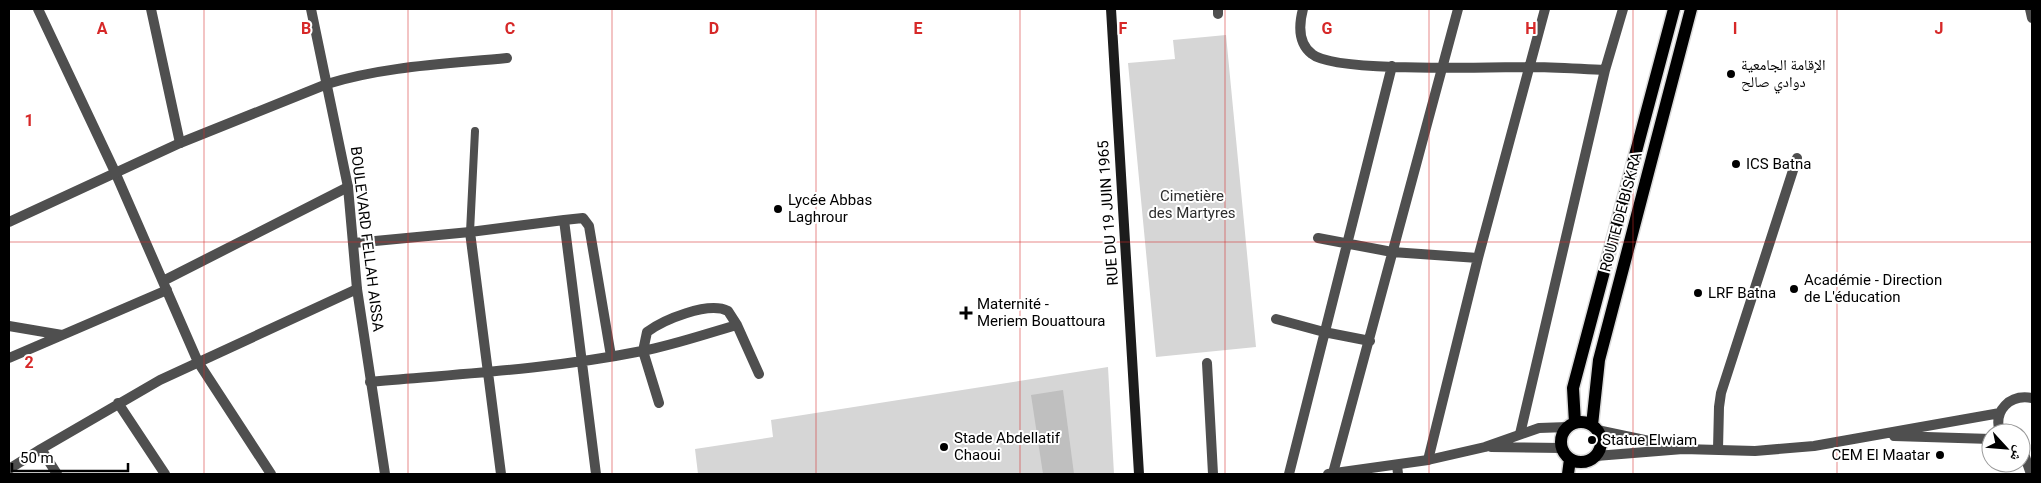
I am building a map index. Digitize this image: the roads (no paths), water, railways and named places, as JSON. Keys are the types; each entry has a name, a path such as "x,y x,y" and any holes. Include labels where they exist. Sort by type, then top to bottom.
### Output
{"main road":[{"name":"RUE DU 19 JUIN 1965","path":"1111,9 1140,474"},
{"name":"ROUTE DE BISKRA","path":"1571,425 1573,388 1674,9"},
{"name":"ROUTE DE BISKRA","path":"1595,427 1599,360 1691,9"},
{"path":"1589,474 1594,458 1602,443 1595,427 1587,422 1571,425 1562,437 1562,448 1570,459 1584,463 1594,458"},
{"path":"1568,474 1570,459"}],"street":[{"path":"38,9 115,172 198,362 272,474"},
{"path":"151,9 180,143"},
{"name":"BOULEVARD FELLAH AISSA","path":"312,9 348,187 358,289 370,382 385,474"},
{"path":"1303,9 1299,23 1302,40 1311,54 1330,62 1443,68 1530,67 1605,70"},
{"path":"1458,9 1392,252 1370,341 1330,474 1398,470 1428,460 1486,447 1544,427 1571,425"},
{"path":"1428,460 1478,258 1545,9"},
{"path":"1520,434 1605,70 1622,9"},
{"path":"2030,9 2032,18"},
{"path":"9,222 180,143 327,84 358,74 384,70 507,58"},
{"path":"1289,474 1392,66"},
{"path":"1718,449 1719,407 1717,393 1797,158"},
{"path":"9,358 62,335 165,285 348,187"},
{"path":"354,243 470,232 583,218 588,226 611,356"},
{"path":"564,220 596,474"},
{"path":"470,232 501,474"},
{"path":"1318,238 1392,252 1478,258"},
{"path":"9,470 41,448 118,403 198,362 358,289"},
{"path":"659,404 643,351 644,339 651,329 658,324 696,311 713,307 728,311 737,325 759,374"},
{"path":"1276,320 1370,341"},
{"path":"370,382 489,372 582,361 643,351 737,325"},
{"path":"9,326 62,335"},
{"path":"1207,363 1213,474"},
{"path":"1998,423 2000,413 2005,404 2013,399 2022,397 2032,398"},
{"path":"118,403 165,474"},
{"path":"1594,458 1683,449 1755,451 1814,446 1917,426 2000,413"},
{"path":"1595,427 1683,449"},
{"path":"1878,435 1981,439"},
{"path":"1486,447 1562,448"},
{"path":"41,448 57,474"}],"lane":[{"path":"470,232 475,131"}],"place":[{"name":"الإقامة الجامعية دوادي صالح","path":"1731,74"},
{"name":"ICS Batna","path":"1736,164"},
{"name":"Lycée Abbas Laghrour","path":"778,209"},
{"name":"Académie - Direction de L'éducation","path":"1794,289"},
{"name":"LRF Batna","path":"1698,293"},
{"name":"Maternité - Meriem Bouattoura","path":"966,313"},
{"name":"Statue Elwiam","path":"1592,440"},
{"name":"Stade Abdellatif Chaoui","path":"944,447"},
{"name":"CEM El Maatar","path":"1940,455"}],"park label":[{"name":"Cimetière des Martyres","path":"1192,204"}]}
